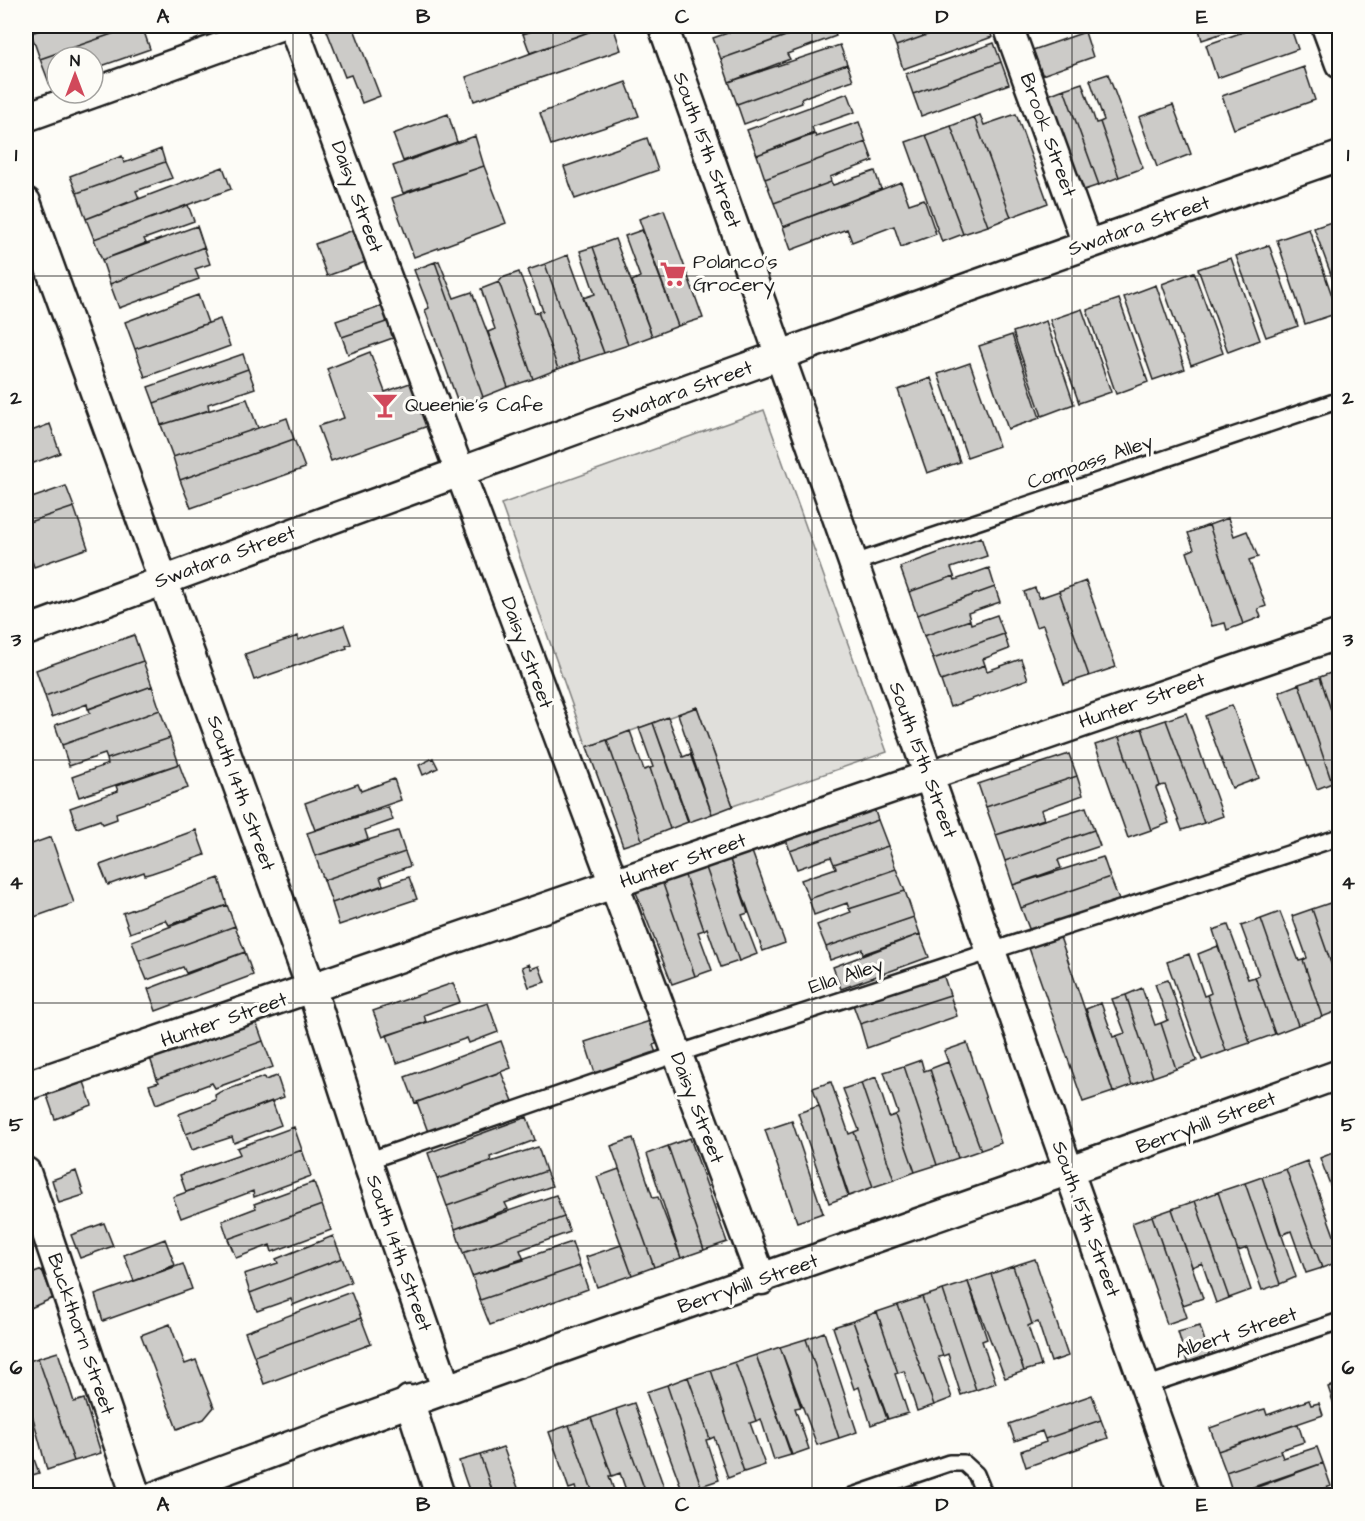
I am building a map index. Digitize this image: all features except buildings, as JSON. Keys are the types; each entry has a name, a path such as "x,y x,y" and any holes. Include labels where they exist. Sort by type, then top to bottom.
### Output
{"street":[{"path":"105,89 279,26"},
{"name":"Daisy Street","path":"293,26 762,1280"},
{"name":"South 15th Street","path":"663,26 1184,1496"},
{"name":"Brook Street","path":"1008,26 1087,244"},
{"path":"1326,26 1340,64"},
{"path":"26,117 60,105"},
{"name":"Swatara Street","path":"26,631 459,471 780,357 1087,244 1340,156"},
{"name":"South 14th Street","path":"26,202 312,990 367,1161 446,1388"},
{"name":"Hunter Street","path":"26,1086 312,990 928,774 1340,634"},
{"name":"Berryhill Street","path":"156,1496 409,1400 762,1280 1340,1074"},
{"name":"Buckthorn Street","path":"26,1172 136,1496"},
{"path":"409,1400 440,1496"}],"lane":[{"name":"Compass Alley","path":"854,563 1340,400"},
{"name":"Ella Alley","path":"367,1161 677,1054 1340,837"},
{"name":"Albert Street","path":"1145,1386 1340,1321"},
{"path":"852,1496 949,1463 964,1463 976,1474 985,1496"}],"shaded area":[{"path":"764,410 887,752 733,806 697,707 587,747 501,504"}],"place":[{"name":"Polanco's Grocery","path":"673,274"},
{"name":"Queenie's Cafe","path":"385,405"}]}
